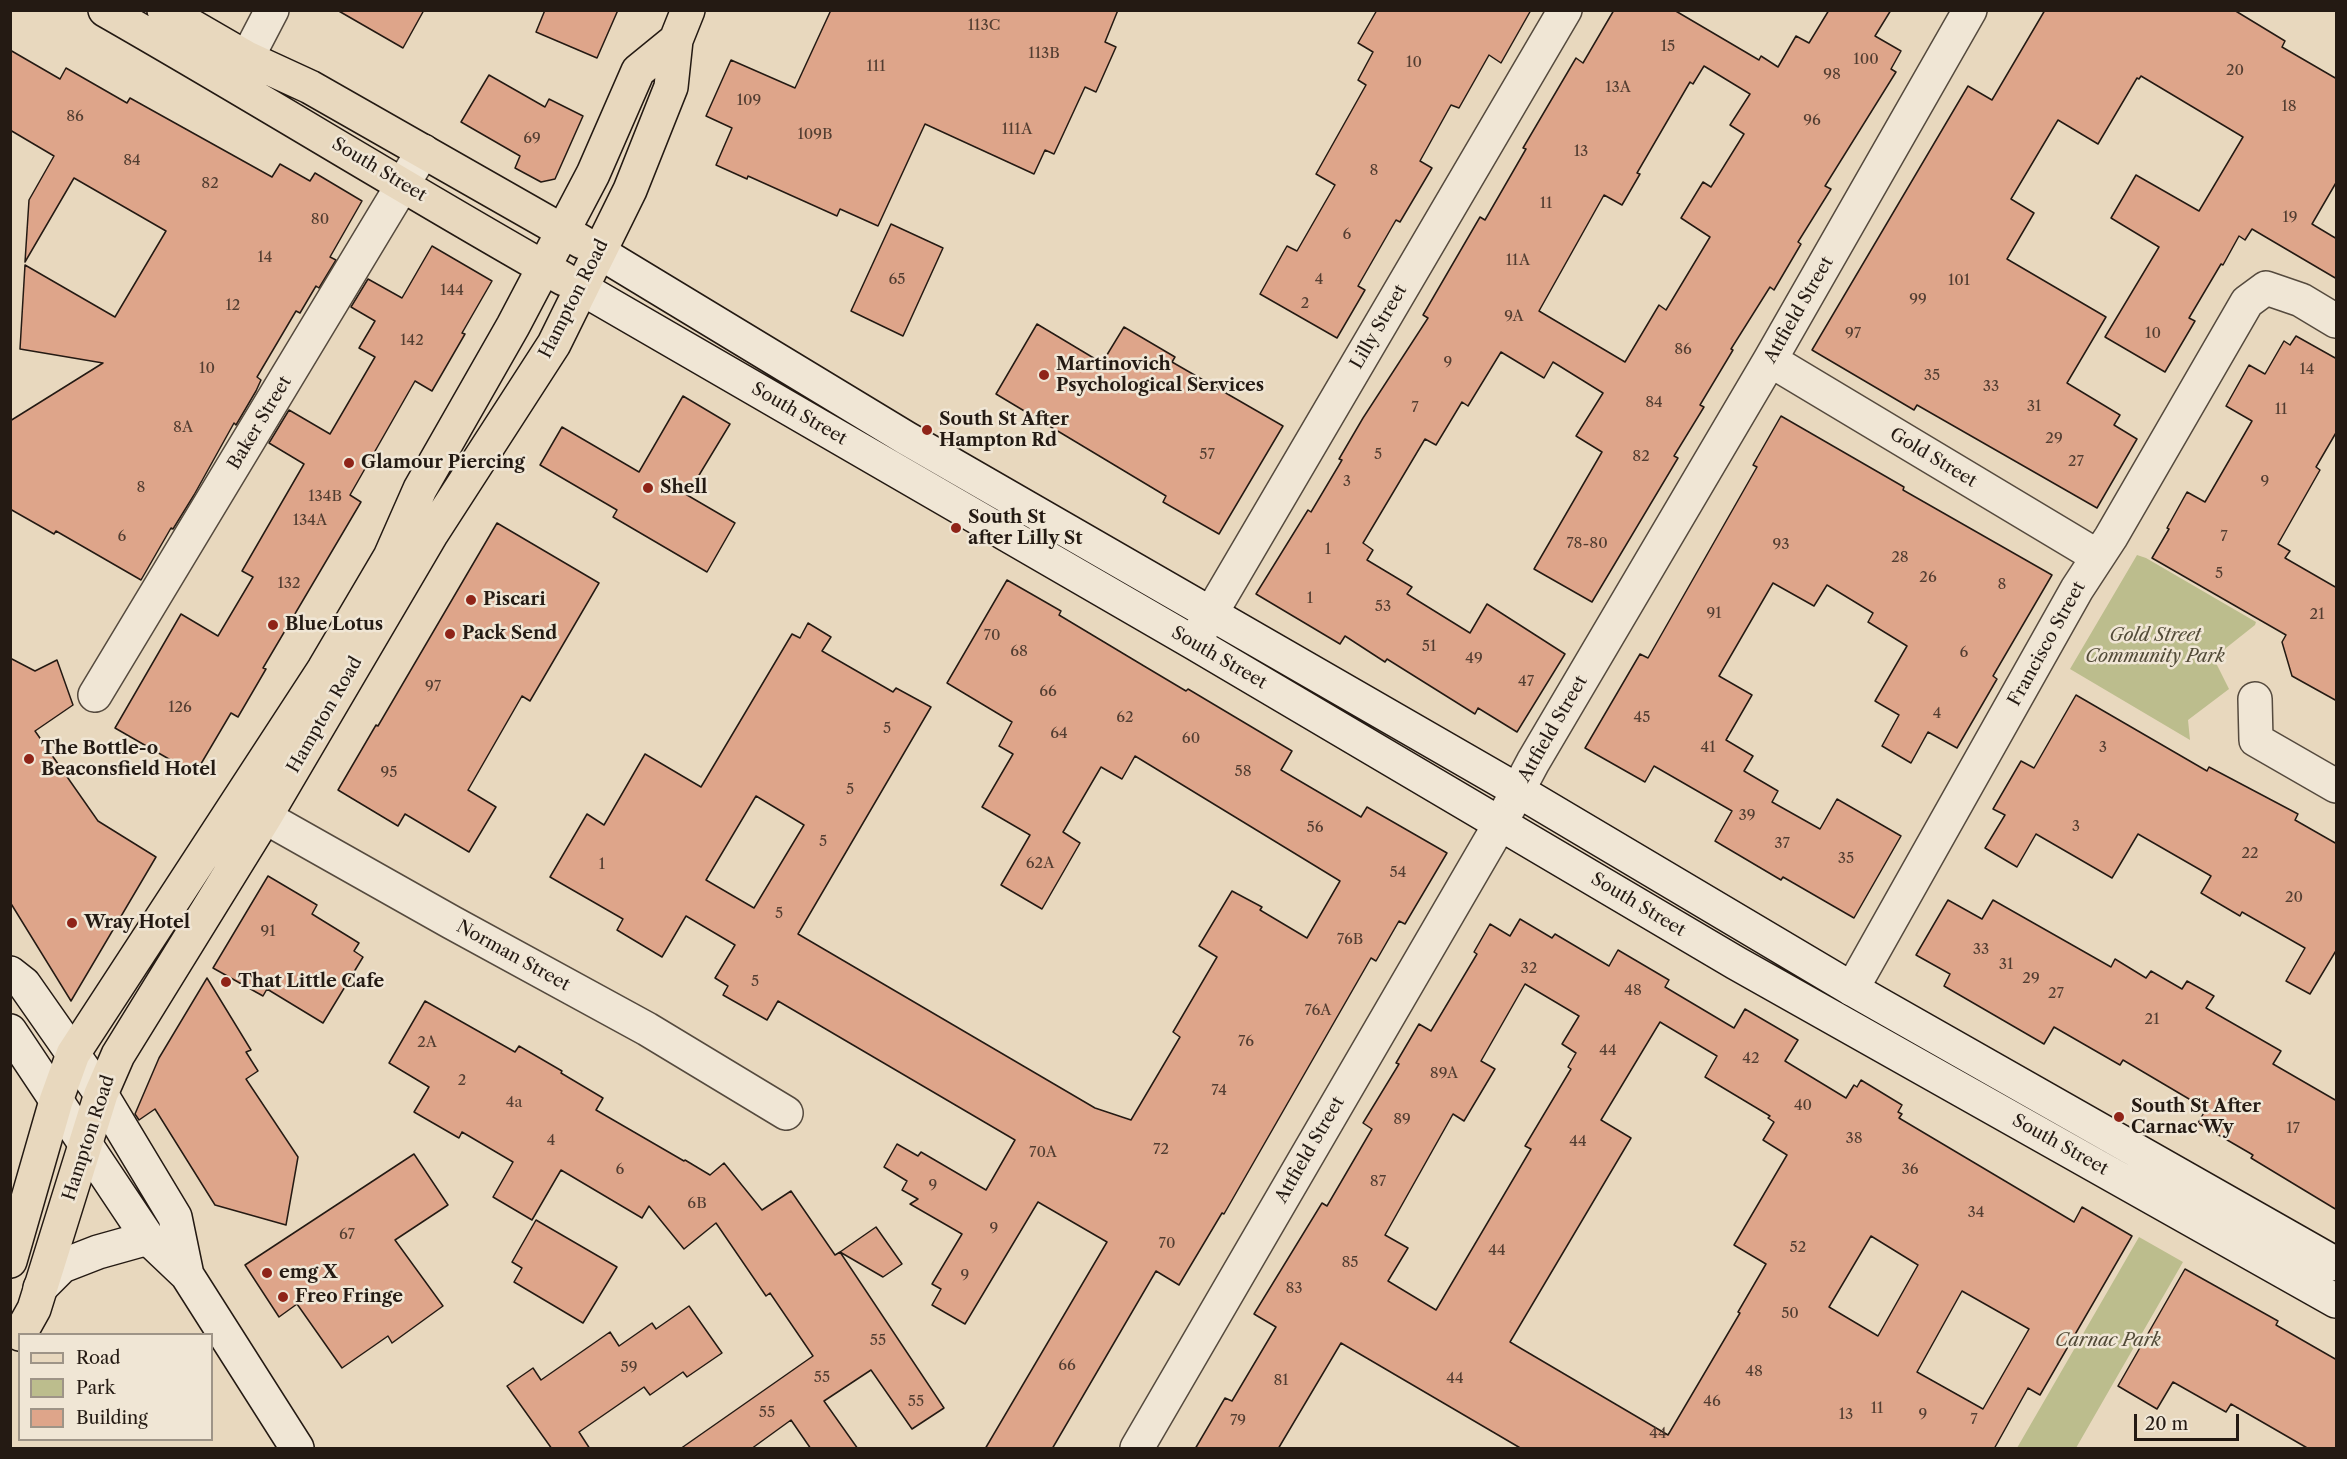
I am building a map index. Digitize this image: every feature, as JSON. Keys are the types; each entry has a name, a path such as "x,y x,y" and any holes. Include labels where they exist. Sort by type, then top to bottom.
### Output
{"main road":[{"name":"South Street","path":"105,10 239,70 310,87 599,252"},
{"name":"South Street","path":"164,10 239,70 404,185 581,288"},
{"name":"Hampton Road","path":"21,1333 34,1309 101,1094 118,1055 324,669 390,557 420,489 513,326 593,174 638,71 682,25"},
{"name":"Hampton Road","path":"10,1261 56,1101 73,1054 251,809 554,344 630,190 671,87 682,25"},
{"name":"Hampton Road","path":"10,1352 18,1338"}],"street":[{"path":"239,70 272,10"},
{"name":"Lilly Street","path":"1194,643 1564,10"},
{"name":"Attfield Street","path":"1137,1449 1500,824 1517,790 1770,360 1970,10"},
{"name":"Baker Street","path":"95,695 423,151"},
{"name":"South Street","path":"599,252 906,438 1517,790 1852,989 2337,1264"},
{"name":"South Street","path":"581,288 1194,643 1736,963 2337,1301"},
{"name":"Francisco Street","path":"1852,989 2097,556 2111,537 2247,302 2266,288 2301,300 2337,321"},
{"name":"Gold Street","path":"1770,360 2097,556"},
{"path":"2255,699 2256,740 2337,786"},
{"name":"Norman Street","path":"251,809 443,918 647,1029 786,1113"},
{"path":"10,973 24,984 101,1094 175,1217 187,1275"},
{"path":"10,1031 148,1238 187,1275 297,1449"},
{"path":"40,1287 62,1266 98,1252 148,1238"}],"green space":[{"name":"Gold Street Community Park","path":"2137,555 2146,558 2256,622 2226,648 2216,663 2229,689 2188,720 2190,740 2070,669"},
{"name":"Carnac Park","path":"2139,1237 2183,1262 2076,1448 2017,1448"}],"building":[{"path":"337,10 424,10 403,48"},
{"path":"545,10 618,10 597,58 536,32"},
{"path":"831,10 1118,10 1105,42 1116,47 1096,92 1085,87 1054,154 1045,150 1034,174 925,124 878,226 840,209 837,216 748,176 747,179 716,165 732,128 706,116 731,60 795,88"},
{"path":"1377,10 1531,10 1501,63 1489,55 1459,108 1451,105 1420,161 1432,168 1400,222 1396,220 1358,286 1365,290 1337,338 1260,294 1287,246 1297,251 1335,185 1316,174 1366,85 1358,80 1373,52 1358,43"},
{"path":"1614,10 1674,10 1759,60 1761,56 1778,67 1796,36 1809,43 1829,10 1891,10 1875,36 1901,51 1891,69 1896,72 1825,186 1831,189 1798,242 1801,244 1774,290 1770,287 1731,349 1733,350 1700,405 1704,407 1674,456 1678,458 1592,602 1534,569 1602,452 1576,436 1603,393 1553,362 1544,378 1501,352 1468,406 1462,402 1436,445 1425,439 1363,543 1373,550 1367,560 1412,587 1407,594 1470,633 1487,604 1565,654 1517,732 1478,708 1475,714 1387,659 1385,662 1345,636 1340,644 1256,594 1308,510 1311,512 1342,460 1339,459 1363,418 1428,318 1423,315 1480,217 1485,220 1526,149 1523,148 1576,58 1583,63","holes":["1704,66 1750,94 1730,125 1744,134 1711,187 1703,182 1681,218 1710,237 1666,310 1659,305 1625,362 1539,311 1604,195 1622,205 1640,174 1637,173 1690,82 1693,84"]},
{"path":"2045,10 2234,10 2285,41 2282,47 2337,79 2337,181 2312,224 2337,239 2337,279 2252,229 2245,240 2239,236 2189,318 2195,321 2165,372 2105,337 2159,247 2111,218 2136,175 2199,211 2243,137 2141,76 2137,78 2098,144 2058,120 2011,199 2034,213 2007,259 2106,317 2067,383 2120,415 2114,425 2137,439 2097,508 1917,405 1914,410 1812,350 1968,86 1992,100"},
{"path":"10,50 60,79 66,68 127,103 130,98 272,177 280,164 310,181 315,173 362,201 330,257 336,260 319,288 316,286 300,313 296,311 257,377 261,380 256,391 236,425 234,423 194,495 173,529 171,528 141,580 56,531 54,534 10,509 10,421 103,363 20,349 25,265 115,317 166,231 74,178 25,262 29,200 54,156 10,130"},
{"path":"489,75 545,107 549,99 583,116 555,179 541,182 515,168 520,156 461,122"},
{"path":"891,224 943,248 903,336 851,311"},
{"path":"432,246 492,281 432,391 415,381 350,495 361,502 263,668 266,669 238,717 231,713 195,774 115,728 181,614 218,636 253,577 242,571 304,464 269,443 289,410 330,434 375,357 359,348 375,321 351,307 368,279 402,298"},
{"path":"1037,324 1102,363 1124,327 1175,357 1172,362 1283,426 1219,534 1163,502 1166,496 996,394"},
{"path":"2296,336 2337,359 2337,431 2316,467 2320,470 2278,544 2290,551 2285,558 2337,588 2337,701 2292,676 2282,642 2286,635 2152,558 2187,492 2205,502 2252,421 2226,406 2249,365 2265,374 2284,341 2290,345"},
{"path":"683,396 730,424 687,495 735,523 707,572 613,517 617,510 540,465 562,427 639,472"},
{"path":"1781,416 1904,487 1903,490 2052,575 1993,676 1997,679 1957,748 1928,732 1911,763 1882,746 1899,715 1875,701 1907,646 1868,622 1873,613 1827,585 1814,606 1773,583 1719,676 1752,695 1726,740 1753,756 1744,771 1778,791 1772,802 1820,829 1837,799 1901,836 1854,918 1783,877 1781,880 1715,841 1732,811 1654,766 1645,782 1585,748 1640,654 1648,658 1757,467 1753,465"},
{"path":"497,523 599,583 530,701 522,696 468,790 496,807 469,852 405,814 398,826 338,790"},
{"path":"1007,580 1061,611 1059,615 1144,666 1186,691 1188,689 1292,751 1281,770 1361,817 1367,807 1447,853 1405,924 1399,921 1376,961 1371,958 1224,1214 1222,1213 1179,1285 1156,1271 1052,1449 985,1449 1107,1242 1038,1202 965,1324 932,1305 941,1289 932,1284 962,1234 910,1204 918,1199 902,1190 907,1181 884,1167 897,1144 918,1156 921,1152 986,1190 1015,1140 778,1001 767,1020 723,995 728,986 715,978 735,945 686,916 662,957 617,930 623,919 550,877 587,814 604,825 645,754 701,787 792,634 800,638 808,623 831,637 822,651 893,692 896,688 931,707 798,934 1095,1108 1131,1120 1180,1037 1173,1032 1217,957 1199,946 1232,891 1262,907 1260,910 1307,938 1340,881 1135,756 1122,779 1101,767 1063,832 1080,843 1042,909 1001,885 1030,835 982,807 1013,754 999,746 1012,722 947,683","holes":["756,796 804,825 754,908 706,880"]},
{"path":"10,658 35,671 57,660 73,705 35,731 98,821 156,857 71,1001 10,902"},
{"path":"2076,695 2207,771 2209,767 2298,814 2295,820 2337,844 2337,949 2310,994 2286,981 2305,948 2242,912 2240,916 2201,893 2211,876 2138,834 2112,878 2036,834 2017,867 1985,848 2005,815 1993,809 2021,761 2034,768"},
{"path":"268,876 317,905 312,914 359,943 354,951 363,957 323,1023 267,989 263,996 213,968"},
{"path":"1948,900 1982,919 1993,900 2111,967 2115,959 2146,978 2151,971 2182,989 2187,981 2214,996 2206,1008 2281,1051 2273,1064 2337,1101 2337,1210 2251,1158 2253,1155 2198,1123 2206,1109 2123,1060 2120,1065 2054,1027 2044,1044 1944,986 1950,974 1916,955"},
{"path":"1520,919 1552,938 1555,934 1609,966 1618,950 1669,980 1665,987 1734,1028 1745,1009 1798,1040 1785,1061 1846,1098 1854,1085 1857,1087 1861,1080 1902,1105 1898,1112 1902,1114 1899,1118 2074,1222 2082,1207 2132,1236 2040,1395 2028,1388 1994,1449 1522,1449 1341,1343 1278,1449 1195,1449 1225,1398 1232,1401 1276,1327 1254,1314 1322,1203 1327,1206 1372,1129 1363,1123 1399,1064 1396,1063 1419,1024 1431,1031 1477,954 1474,952 1490,924 1510,936","holes":["1525,984 1579,1016 1562,1044 1576,1053 1568,1067 1571,1069 1525,1146 1531,1149 1436,1310 1388,1281 1408,1248 1385,1235 1453,1114 1464,1121 1495,1069 1481,1061","1660,1022 1717,1056 1705,1077 1770,1116 1768,1118 1774,1122 1763,1140 1787,1155 1734,1245 1766,1264 1738,1312 1740,1313 1668,1435 1510,1342 1631,1138 1601,1120","1871,1236 1918,1265 1878,1336 1829,1307","1962,1291 2029,1329 1983,1409 1917,1372"]},
{"path":"207,978 251,1050 246,1052 258,1071 246,1079 298,1157 286,1225 215,1205 155,1109 139,1120 135,1114 159,1058"},
{"path":"425,1001 515,1052 519,1046 562,1071 561,1073 603,1098 596,1110 684,1161 710,1175 724,1163 762,1210 791,1191 835,1255 840,1252 944,1408 912,1429 871,1370 824,1401 858,1449 811,1449 791,1420 751,1449 680,1449 813,1356 770,1293 766,1296 716,1223 684,1249 649,1206 642,1218 561,1170 532,1220 493,1197 513,1162 462,1132 459,1138 414,1112 429,1087 389,1063"},
{"path":"414,1154 448,1205 395,1240 443,1306 392,1343 388,1336 342,1368 297,1304 279,1317 245,1265"},
{"path":"536,1220 617,1267 583,1323 514,1282 522,1268 512,1262"},
{"path":"876,1227 902,1264 883,1277 840,1252"},
{"path":"2185,1269 2278,1321 2276,1325 2337,1360 2337,1449 2309,1449 2231,1404 2226,1412 2173,1382 2157,1409 2118,1386"},
{"path":"689,1306 722,1353 687,1377 683,1372 650,1395 644,1387 579,1432 590,1449 552,1449 507,1386 533,1368 541,1380 610,1332 619,1346 652,1323 656,1329"}],"place":[{"name":"Martinovich Psychological Services","path":"1044,375"},
{"name":"South St After Hampton Rd","path":"927,430"},
{"name":"Glamour Piercing","path":"349,463"},
{"name":"Shell","path":"648,488"},
{"name":"South St after Lilly St","path":"956,528"},
{"name":"Piscari","path":"471,600"},
{"name":"Blue Lotus","path":"273,625"},
{"name":"Pack Send","path":"450,634"},
{"name":"The Bottle-o Beaconsfield Hotel","path":"29,759"},
{"name":"Wray Hotel","path":"72,923"},
{"name":"That Little Cafe","path":"226,982"},
{"name":"South St After Carnac Wy","path":"2119,1117"},
{"name":"emg X","path":"267,1273"},
{"name":"Freo Fringe","path":"283,1297"}]}
